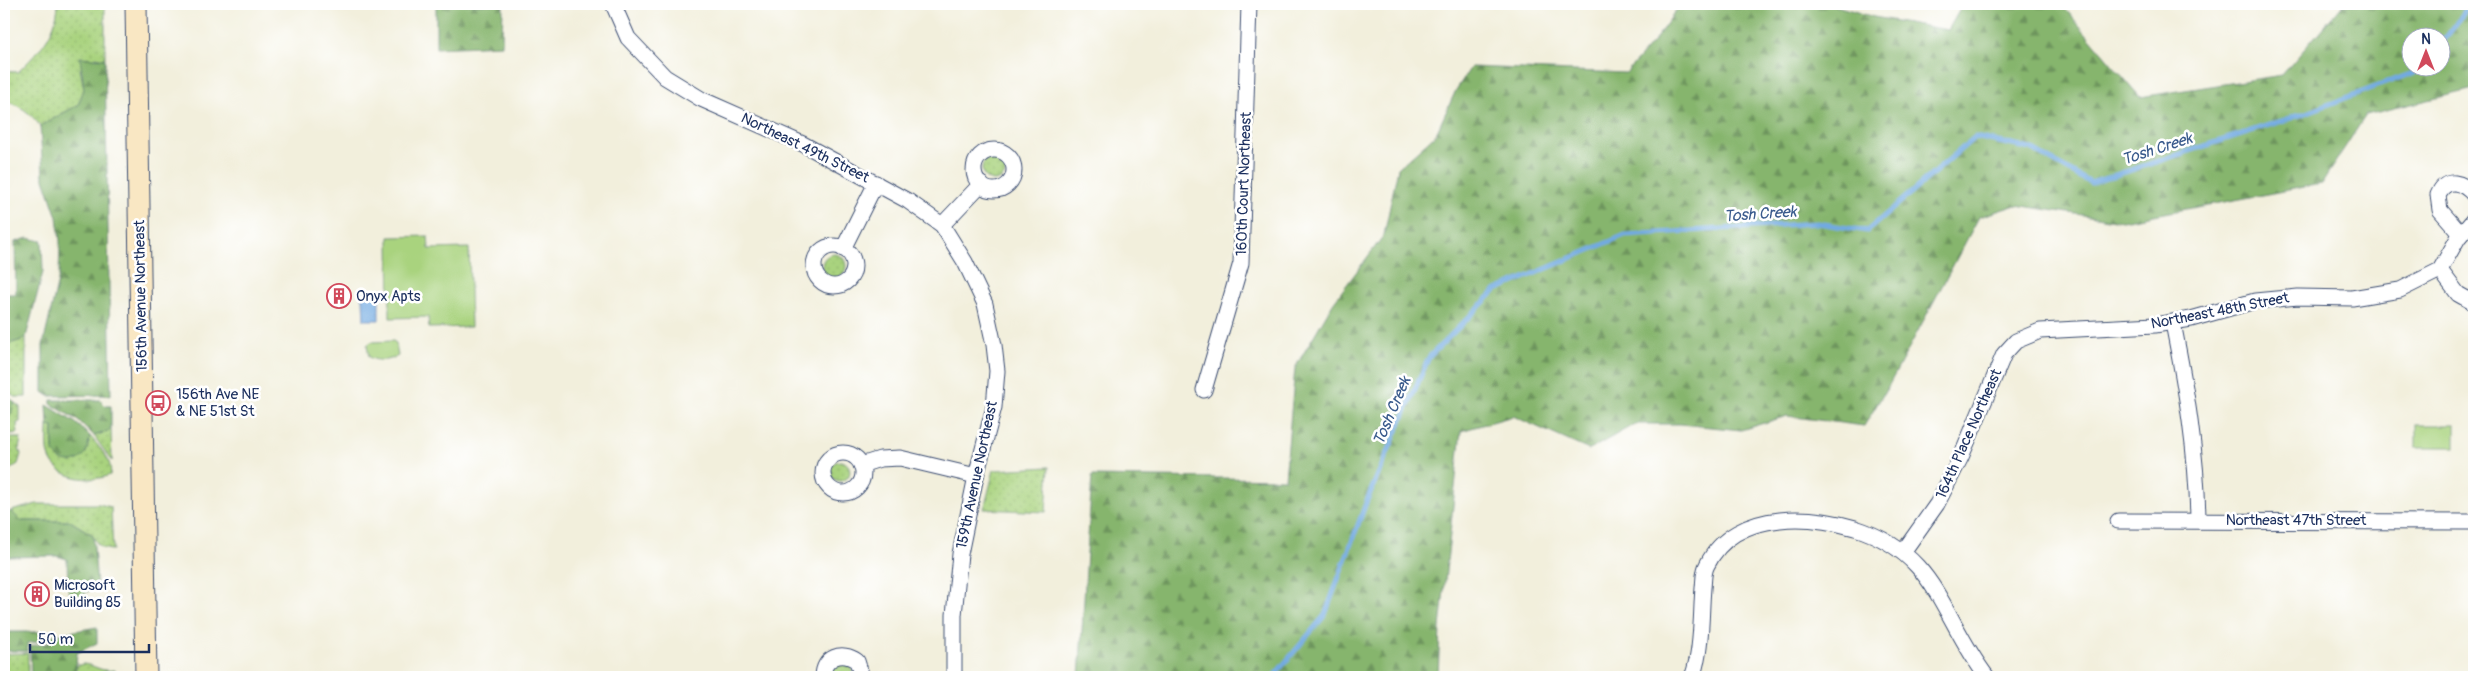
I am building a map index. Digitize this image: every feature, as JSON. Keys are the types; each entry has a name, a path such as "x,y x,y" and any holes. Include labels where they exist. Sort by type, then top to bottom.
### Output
{"main road":[{"name":"156th Avenue Northeast","path":"136,4 146,677"}],"street":[{"name":"Northeast 49th Street","path":"613,4 628,38 665,77 701,99 803,144 908,200 942,225"},
{"name":"160th Court Northeast","path":"1204,390 1241,263 1249,4"},
{"path":"2461,234 2440,210 2438,195 2443,186 2454,182 2465,185 2474,195"},
{"path":"843,249 876,183"},
{"path":"942,225 981,184"},
{"path":"2474,219 2461,234 2440,270 2458,294 2474,303"},
{"name":"159th Avenue Northeast","path":"942,225 965,262 985,304 994,345 997,371 994,407 976,476 960,554 954,615 954,677"},
{"name":"Northeast 48th Street","path":"2016,341 2040,331 2172,323 2256,302 2298,297 2352,298 2400,290 2440,270"},
{"path":"2172,323 2186,390 2196,462 2198,520"},
{"name":"164th Place Northeast","path":"1903,552 1937,504 1961,457 2004,354 2016,341"},
{"path":"861,465 880,459 900,458 976,476"},
{"path":"1694,676 1701,640 1705,568 1717,547 1733,534 1765,522 1798,518 1833,522 1863,531 1888,541 1903,552 1928,578 1987,677"},
{"name":"Northeast 47th Street","path":"2118,521 2474,522"},
{"path":"824,677 824,668 827,662 832,658 845,655 857,661 861,667 862,677"}],"green space":[{"path":"58,4 105,4 105,59 96,57 80,69 84,89 78,105 40,126 25,110 15,104 4,101 4,71 18,72 45,42 54,25"},
{"path":"436,4 503,4 502,45 436,48"},
{"path":"1681,4 1830,4 1874,17 1948,30 1963,4 2061,4 2140,97 2282,75 2343,4 2474,4 2474,89 2366,115 2321,184 2122,221 2016,205 1979,217 1889,385 1864,426 1787,416 1741,430 1680,424 1635,424 1589,450 1513,416 1461,431 1440,628 1438,677 1079,677 1092,476 1285,479 1295,368 1333,303 1384,235 1398,168 1436,134 1456,90 1471,67 1626,73 1654,41"},
{"path":"80,57 105,59 111,395 49,396 43,392 43,345 59,276 60,241 57,217 43,176 40,126 78,105 84,89"},
{"path":"994,157 1002,161 1006,169 1002,177 994,181 986,177 982,169 986,161"},
{"path":"428,236 429,249 469,248 471,327 429,328 428,317 390,318 389,237"},
{"path":"28,238 42,241 43,272 26,337 4,345 4,294 16,294 15,242"},
{"path":"834,254 842,258 846,266 842,274 834,278 826,274 822,266 826,258"},
{"path":"26,337 26,397 14,397 4,387 4,345"},
{"path":"393,341 396,343 398,356 384,360 376,360 369,357 367,345 371,342"},
{"path":"4,392 15,403 4,430"},
{"path":"51,400 100,400 106,406 111,406 111,430 94,436 79,421 51,404"},
{"path":"15,403 20,407 20,422 17,423 18,433 4,435 6,421"},
{"path":"47,405 76,423 90,436 86,452 79,459 70,462 65,461 60,459 54,451 53,427 48,426"},
{"path":"2416,425 2455,425 2455,447 2416,447"},
{"path":"48,426 53,426 53,449 86,453 90,436 108,459 111,470 110,475 85,479 60,471 50,458"},
{"path":"111,430 112,461 94,436"},
{"path":"6,438 21,438 19,449 21,454 18,464 5,473 4,465 8,462 4,448"},
{"path":"836,461 844,461 850,467 850,475 844,481 836,481 830,475 830,467"},
{"path":"1049,467 1046,512 984,509 994,470"},
{"path":"37,504 99,504 111,507 113,550 100,546 93,535 70,521 21,521 11,511"},
{"path":"11,511 21,521 70,521 93,535 97,586 72,601 68,587 67,559 57,556 4,557 4,515"},
{"path":"97,627 97,643 77,653 75,677 31,677 30,646 49,643 48,636"},
{"path":"4,632 43,632 44,641 27,643 27,651 4,651"},
{"path":"28,653 28,677 4,677 4,654"},
{"path":"842,662 852,667 854,677 830,677 831,667"},
{"path":"83,664 105,670 115,670 115,677 75,677 76,666"}],"water":[{"path":"361,291 379,291 379,320 364,320"}],"waterway":[{"name":"Tosh Creek","path":"2450,32 2470,4"},
{"name":"Tosh Creek","path":"1273,677 1325,615 1367,500 1429,357 1496,290 1625,235 1818,223 1867,231 1975,137 2031,149 2091,183 2300,115 2400,78"}],"place":[{"name":"Onyx Apts","path":"339,296"},
{"name":"156th Ave NE & NE 51st St","path":"158,403"},
{"name":"Microsoft Building 85","path":"37,594"}]}
